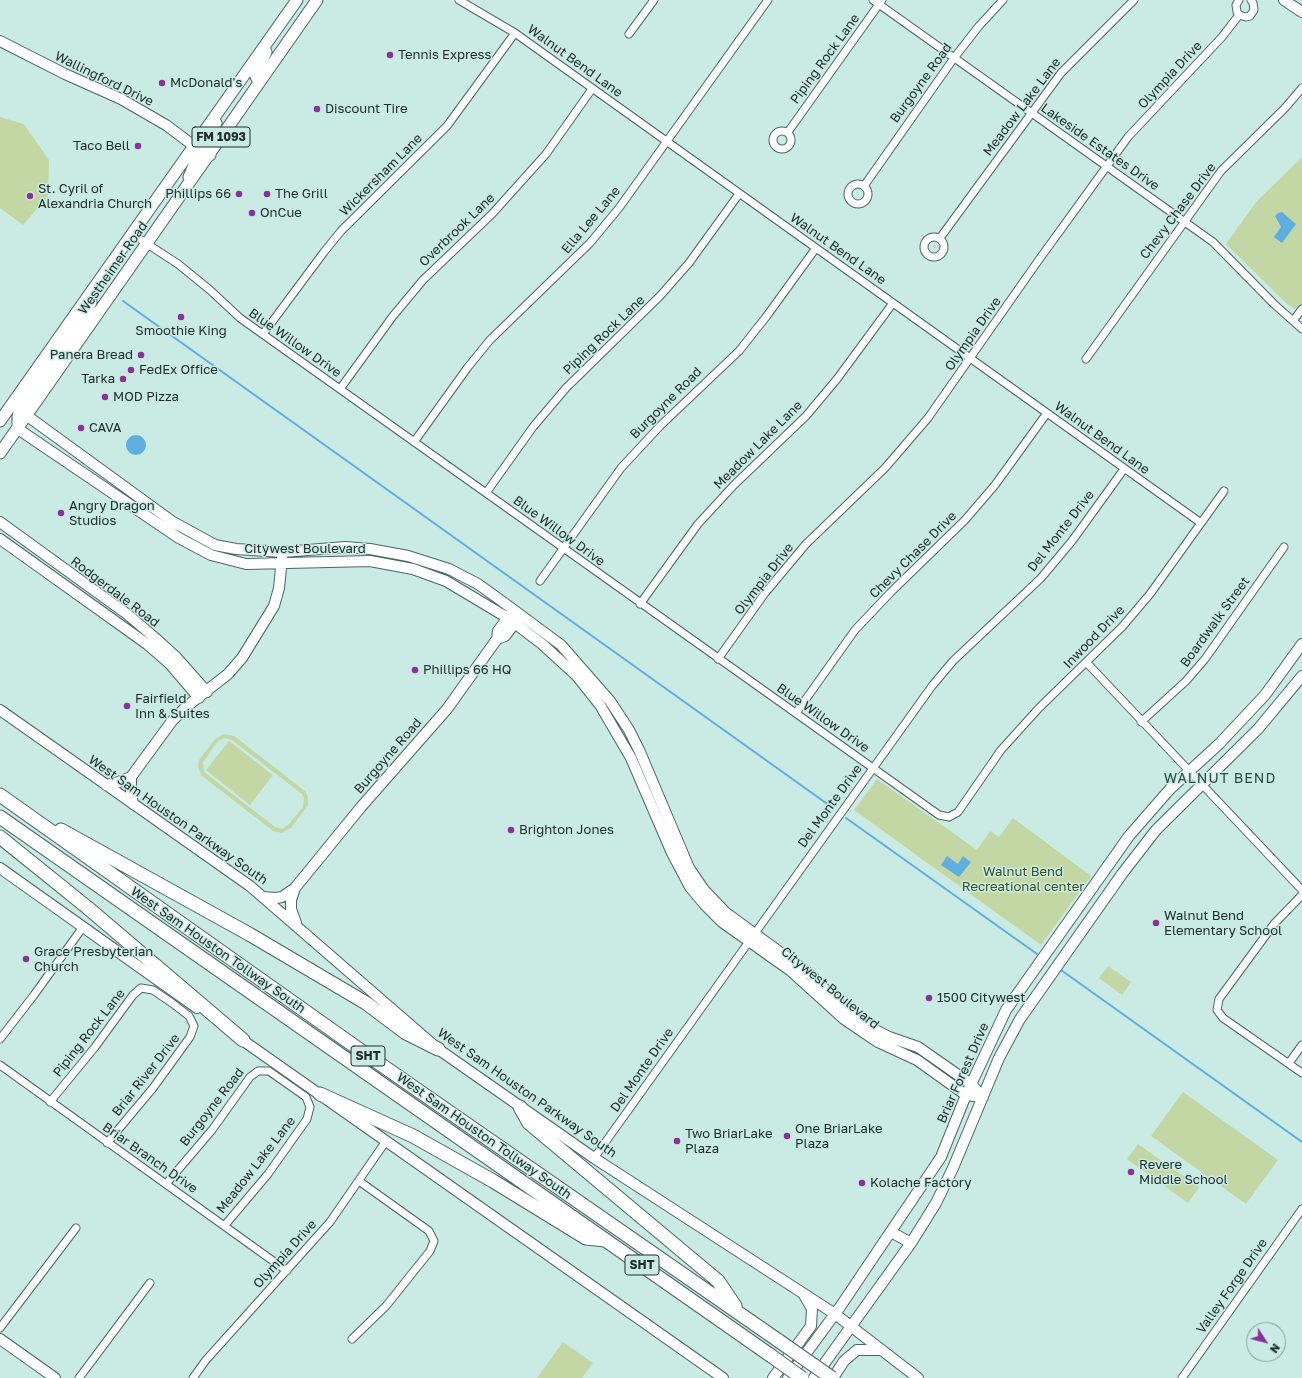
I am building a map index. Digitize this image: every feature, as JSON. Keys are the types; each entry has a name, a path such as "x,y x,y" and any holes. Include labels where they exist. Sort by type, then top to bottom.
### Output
{"highway":[{"path":"4,798 249,934 366,1003 406,1033 438,1049"},
{"name":"West Sam Houston Tollway South","path":"4,798 360,1050 833,1378"},
{"name":"West Sam Houston Tollway South","path":"0,817 802,1378"},
{"path":"0,837 88,908 243,1040"},
{"path":"320,1094 413,1136 493,1181 586,1238 606,1240"},
{"path":"520,1107 529,1123 718,1281 740,1313"}],"main road":[{"name":"Westheimer Road","path":"0,421 297,0"},
{"name":"Westheimer Road","path":"0,454 317,0"},
{"path":"259,83 255,74 275,31"},
{"path":"240,109 240,98 245,86 246,72"},
{"path":"210,155 205,146 222,107"},
{"path":"185,189 199,153 194,146"},
{"path":"18,429 20,408 85,316 98,283"}],"street":[{"name":"Walnut Bend Lane","path":"459,0 515,33 1201,523"},
{"path":"629,34 654,0"},
{"name":"Ella Lee Lane","path":"414,442 468,367 490,340 590,242 619,208 768,0"},
{"name":"Burgoyne Road","path":"864,186 954,58 979,26 1003,0"},
{"name":"Meadow Lake Lane","path":"940,238 1060,73 1134,0"},
{"path":"1239,0 1235,9 1239,15"},
{"name":"Olympia Drive","path":"718,659 765,593 806,544 885,468 928,418 1128,137 1222,37 1239,15 1246,17 1252,14 1254,6 1251,0"},
{"path":"1284,0 1302,12"},
{"name":"Lakeside Estates Drive","path":"878,1 954,58 1184,221 1218,247 1292,321 1302,328"},
{"name":"Piping Rock Lane","path":"788,132 878,1"},
{"name":"Wickersham Lane","path":"263,334 341,231 447,126 515,33"},
{"name":"Wallingford Drive","path":"0,41 65,74 121,99 166,125 194,146"},
{"name":"Chevy Chase Drive","path":"1086,359 1221,171 1285,108 1302,88"},
{"name":"Overbrook Lane","path":"340,389 384,327 423,280 492,214 528,176 546,154 592,89"},
{"name":"Piping Rock Lane","path":"486,493 533,427 566,388 660,296 689,263 739,194"},
{"name":"Blue Willow Drive","path":"132,234 178,264 210,290 240,318 640,604 939,815 949,818 958,812 973,791"},
{"name":"Burgoyne Road","path":"540,581 621,468 660,426 738,351 766,317 816,248"},
{"name":"Meadow Lake Lane","path":"640,604 698,524 734,485 806,416 838,379 893,303"},
{"path":"1292,321 1302,309"},
{"name":"Chevy Chase Drive","path":"796,713 855,630 891,592 965,520 995,485 1047,413"},
{"name":"Citywest Boulevard","path":"26,415 179,526 215,544 236,549 282,552 345,547 370,549 408,556 449,569 478,584 561,645 610,701 629,730 640,752 688,868 704,890 725,912 751,937 844,1019 878,1042 917,1060 966,1094 983,1097"},
{"name":"Citywest Boulevard","path":"18,429 193,547 211,555 246,564 370,561 412,569 446,581 511,621 542,644 576,675 600,704 631,758 672,853 690,887 705,905 722,922 751,937 811,975 836,1002 864,1024 889,1037 918,1047 971,1084 983,1097"},
{"name":"Del Monte Drive","path":"594,1158 932,686 953,661 1041,578 1072,541 1124,469"},
{"name":"Inwood Drive","path":"973,791 1001,750 1030,718 1122,627 1150,594 1224,491"},
{"name":"Rodgerdale Road","path":"0,522 127,614 176,657 203,695"},
{"name":"Rodgerdale Road","path":"0,539 120,624 170,664 203,695"},
{"name":"Boardwalk Street","path":"1141,722 1186,681 1205,659 1284,547"},
{"path":"106,785 131,777 172,721 186,707 228,674 242,658 274,606 282,564 282,552"},
{"path":"44,571 52,561"},
{"name":"Burgoyne Road","path":"263,897 276,898 295,888 361,807 447,709 497,639 505,636 511,621 517,612"},
{"path":"120,624 127,614"},
{"name":"Briar Forest Drive","path":"788,1378 836,1314 941,1157 966,1094 1006,1010 1129,836 1153,808 1219,744 1266,695 1302,644"},
{"path":"1087,663 1141,722 1302,890"},
{"name":"Briar Forest Drive","path":"814,1378 911,1242 936,1203 953,1168 999,1058 1020,1019 1122,874 1156,830 1260,727 1302,676"},
{"name":"West Sam Houston Parkway South","path":"0,710 219,863 263,897 438,1049 594,1158 836,1314 918,1378"},
{"path":"131,777 133,804"},
{"path":"0,868 723,1378"},
{"name":"Burgoyne Road","path":"295,888 291,900 291,909 293,917 303,931"},
{"path":"1302,895 1274,924 1218,999 1217,1010 1223,1018 1302,1073"},
{"path":"0,1039 83,927"},
{"path":"1063,929 1077,938"},
{"name":"Piping Rock Lane","path":"50,1102 95,1047 132,995 141,988 152,990 172,1004"},
{"name":"Briar River Drive","path":"107,1144 153,1088 190,1037 194,1026 189,1016 172,1004"},
{"path":"1006,1010 1020,1019"},
{"path":"1289,1063 1302,1045"},
{"name":"Briar Branch Drive","path":"0,1065 107,1144 225,1225 287,1271"},
{"name":"Burgoyne Road","path":"166,1184 212,1130 250,1077 258,1071 269,1071 286,1083"},
{"name":"Meadow Lake Lane","path":"225,1225 268,1174 307,1119 310,1107 306,1097 286,1083"},
{"name":"Olympia Drive","path":"193,1378 206,1360 330,1222 386,1141"},
{"path":"352,1339 386,1306 430,1251 434,1241 429,1231 359,1181"},
{"name":"Valley Forge Drive","path":"1182,1378 1302,1209"},
{"path":"0,1328 76,1228"},
{"path":"891,1232 911,1242"},
{"path":"79,1378 150,1283"},
{"path":"773,1378 811,1326 812,1310 802,1292"},
{"path":"0,1340 55,1378"},
{"path":"833,1378 844,1361 857,1350 881,1350"}],"green space":[{"path":"0,117 24,124 49,160 48,196 23,225 0,208"},
{"path":"1302,157 1302,306 1295,309 1287,304 1226,244 1257,201"},
{"path":"224,734 234,736 305,791 308,797 308,805 291,828 282,833 273,831 201,775 198,766 199,760 215,739","holes":["225,738 232,740 302,794 304,798 303,807 288,825 282,829 275,827 204,772 203,762 218,741"]},
{"path":"229,741 273,775 250,805 206,770"},
{"name":"Walnut Bend Recreational center","path":"877,779 977,850 990,831 999,837 1013,818 1091,876 1041,945 854,810"},
{"path":"1108,966 1131,982 1122,995 1099,978"},
{"path":"1183,1092 1278,1160 1246,1204 1151,1136"},
{"path":"1138,1144 1199,1187 1188,1203 1127,1159"},
{"path":"563,1342 593,1363 582,1378 537,1378"}],"water":[{"path":"1282,212 1296,224 1282,243 1274,237 1281,227 1275,216"},
{"path":"132,435 140,435 146,441 146,449 140,455 132,455 126,449 126,441"},
{"path":"947,856 958,864 963,856 971,862 959,877 941,865"}],"waterway":[{"path":"123,301 833,808"},
{"path":"846,818 1037,954"},
{"path":"1061,970 1302,1142"}],"place":[{"name":"Tennis Express","path":"390,55"},
{"name":"McDonald's","path":"162,83"},
{"name":"Discount Tire","path":"317,109"},
{"name":"Taco Bell","path":"138,146"},
{"name":"Phillips 66","path":"239,194"},
{"name":"The Grill","path":"267,194"},
{"name":"St. Cyril of Alexandria Church","path":"30,196"},
{"name":"OnCue","path":"252,213"},
{"name":"Smoothie King","path":"181,317"},
{"name":"Panera Bread","path":"141,355"},
{"name":"FedEx Office","path":"131,370"},
{"name":"Tarka","path":"123,379"},
{"name":"MOD Pizza","path":"105,397"},
{"name":"CAVA","path":"81,428"},
{"name":"Angry Dragon Studios","path":"61,513"},
{"name":"Phillips 66 HQ","path":"415,670"},
{"name":"Fairfield Inn & Suites","path":"127,706"},
{"name":"Brighton Jones","path":"511,830"},
{"name":"Walnut Bend Elementary School","path":"1156,923"},
{"name":"Grace Presbyterian Church","path":"26,959"},
{"name":"1500 Citywest","path":"929,998"},
{"name":"One BriarLake Plaza","path":"787,1136"},
{"name":"Two BriarLake Plaza","path":"677,1141"},
{"name":"Revere Middle School","path":"1131,1172"},
{"name":"Kolache Factory","path":"862,1183"}],"district":[{"name":"WALNUT BEND","path":"1220,779"}]}
